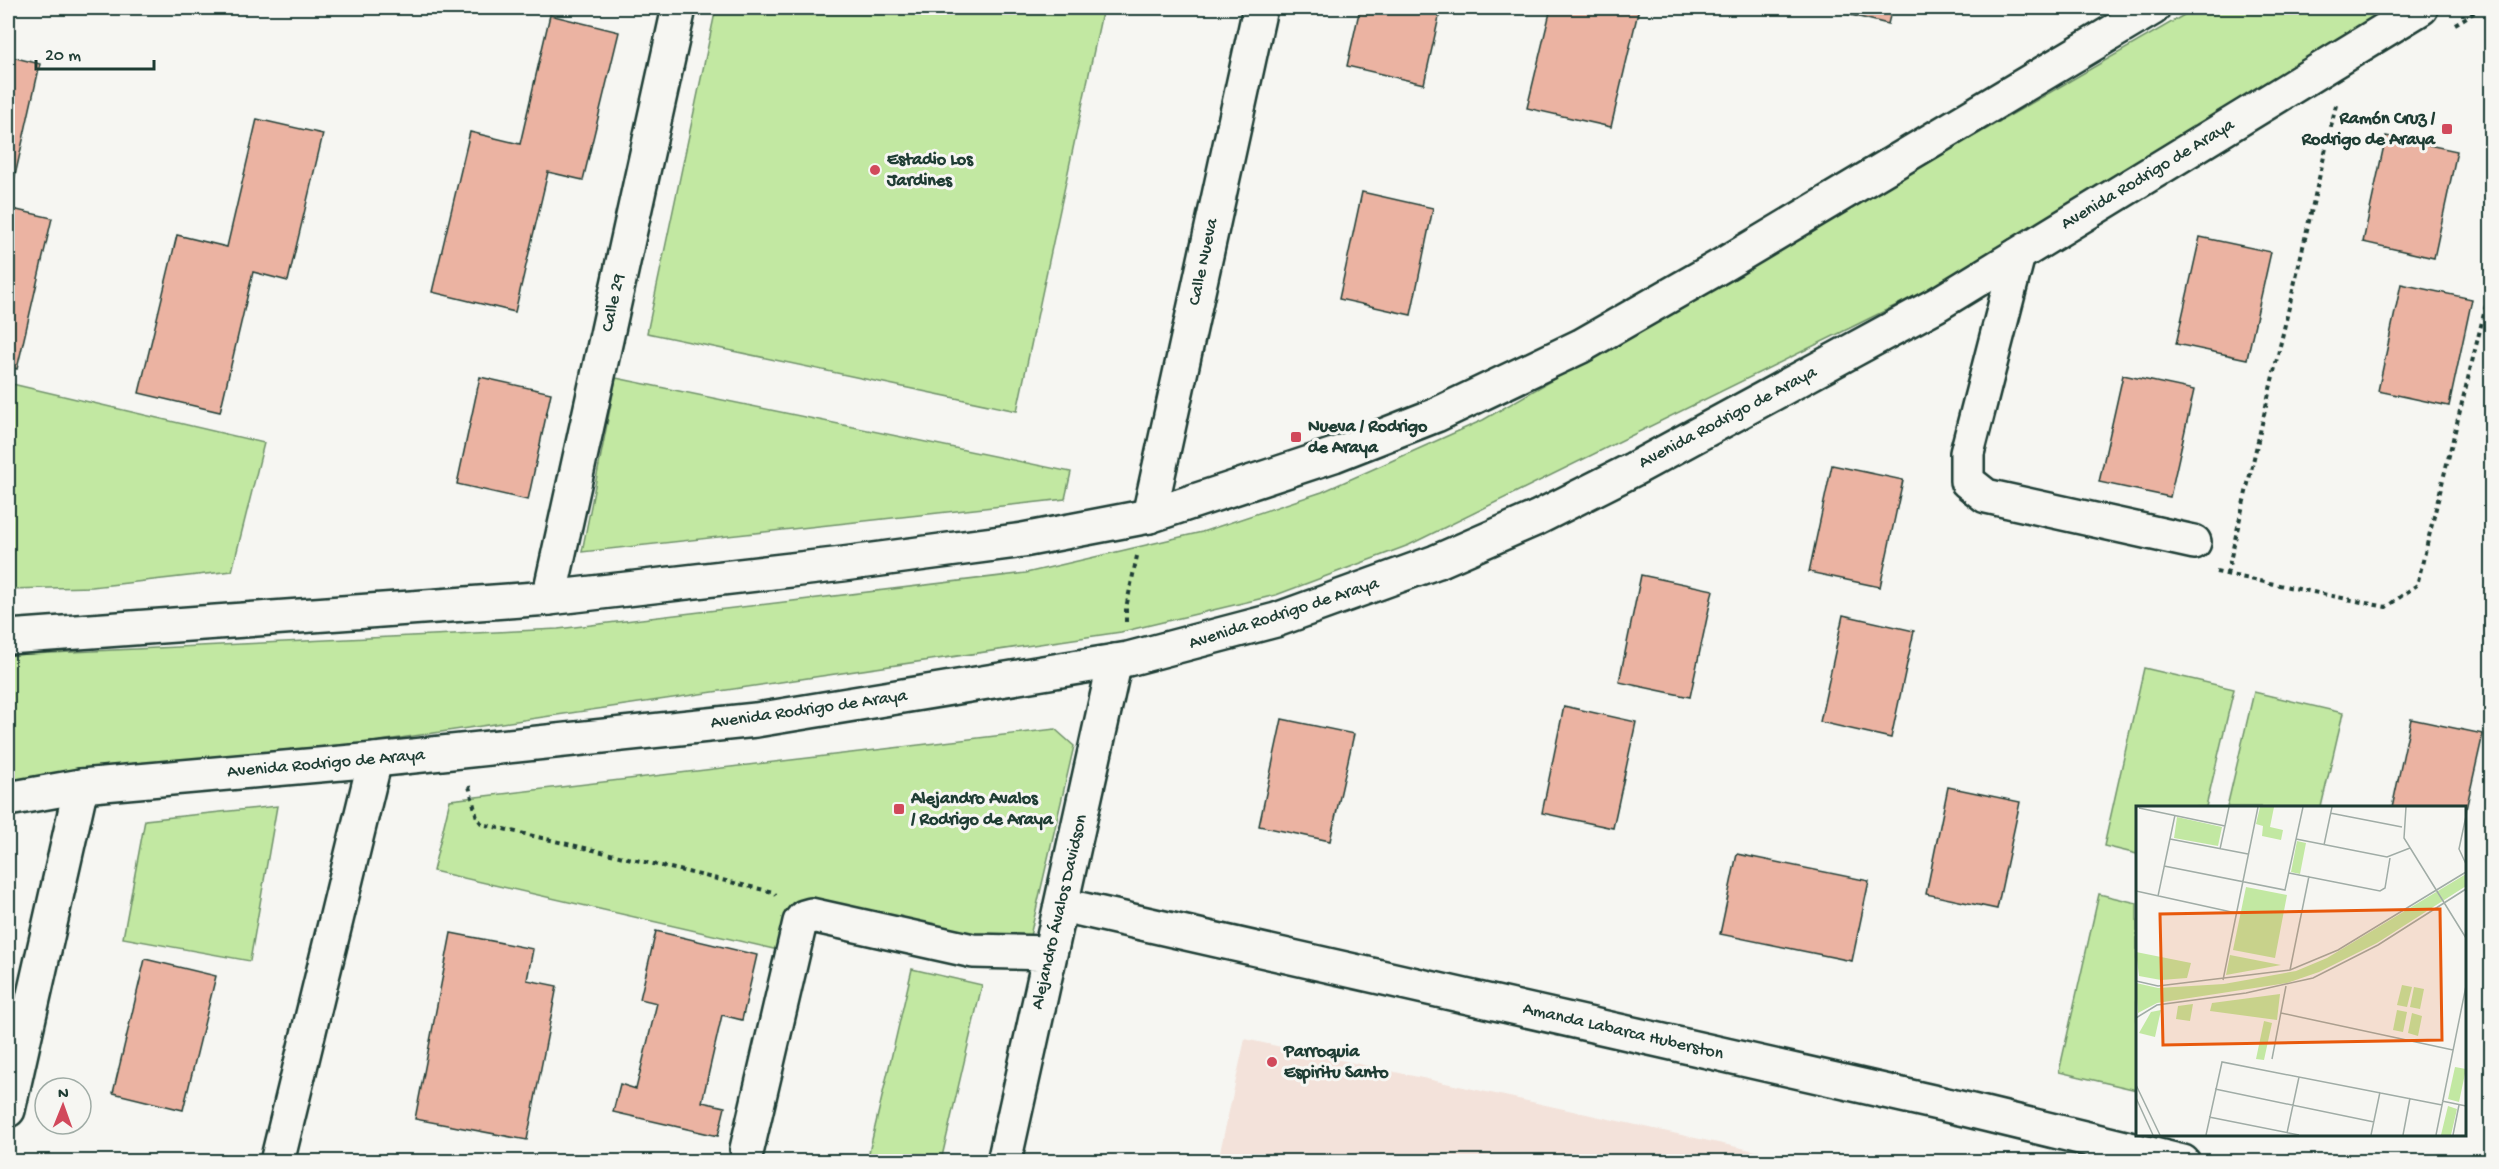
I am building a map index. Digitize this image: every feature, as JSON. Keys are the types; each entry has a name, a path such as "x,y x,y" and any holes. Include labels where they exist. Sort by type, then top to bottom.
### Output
{"main road":[{"name":"Calle 29","path":"549,598 679,8"},
{"name":"Calle Nueva","path":"1149,516 1260,8"},
{"path":"8,637 549,598 843,564 1023,540 1149,516 1334,455 1436,415 1581,346 1726,263 2153,8"},
{"name":"Avenida Rodrigo de Araya","path":"8,799 81,786 375,760 756,720 1122,660 1276,620 1436,562 1537,518 1644,464 1915,316 2421,8"},
{"path":"2018,255 1967,453 1967,482 1986,496 2200,556"},
{"name":"Alejandro Ávalos Davidson","path":"1004,1161 1050,953 1122,660"},
{"path":"277,1161 375,760"},
{"path":"8,1110 81,786"},
{"name":"Amanda Labarca Huberston","path":"1062,905 1964,1109 2183,1161"},
{"path":"747,1149 800,921 804,917 811,915 973,951 1050,953"}],"path":[{"path":"2227,574 2338,96"},
{"path":"2200,556 2227,574 2386,606 2417,585 2492,281"},
{"path":"1122,660 1126,608 1138,549 1149,516"},
{"path":"460,751 477,818 482,824 772,892 804,917"}],"shaded area":[{"path":"1245,1039 1709,1141 1802,1161 1218,1161"}],"green space":[{"name":"Estadio Los Jardines","path":"716,8 1103,8 1017,411 647,333"},
{"path":"2196,8 2388,8 1927,290 1409,545 1276,595 1121,632 373,742 79,769 8,781 8,655 558,629 1026,573 1202,532 1322,492 1483,420"},
{"path":"616,378 1071,472 1065,499 582,552"},
{"path":"8,383 264,443 232,571 92,587 8,589"},
{"path":"2144,668 2234,689 2206,806 2136,806 2136,854 2104,846"},
{"path":"2254,692 2343,713 2321,806 2227,806"},
{"path":"1055,729 1074,746 1023,966 796,914 787,952 433,871 450,800"},
{"path":"277,806 250,961 123,938 145,820"},
{"path":"2099,894 2136,903 2136,1090 2059,1072"},
{"path":"912,969 982,985 941,1161 867,1161"}],"building":[{"path":"1360,8 1441,8 1424,84 1347,66"},
{"path":"1551,8 1639,8 1611,127 1527,108"},
{"path":"1822,8 1892,8 1888,24"},
{"path":"550,15 619,32 583,180 548,172 515,312 432,292 470,132 520,144"},
{"path":"8,56 40,64 8,207"},
{"path":"257,119 323,134 288,281 253,272 220,412 139,393 177,235 227,247"},
{"path":"2386,136 2457,151 2434,258 2363,242"},
{"path":"1362,192 1433,208 1411,315 1339,299"},
{"path":"8,208 52,218 17,369 8,367"},
{"path":"2200,237 2271,252 2247,359 2176,344"},
{"path":"2401,284 2472,299 2449,406 2378,391"},
{"path":"2123,375 2194,390 2170,497 2099,482"},
{"path":"480,377 551,393 528,500 457,484"},
{"path":"1832,465 1903,480 1880,587 1809,572"},
{"path":"1641,575 1713,590 1690,697 1619,682"},
{"path":"1843,615 1914,631 1891,738 1820,722"},
{"path":"1564,706 1636,722 1613,828 1542,813"},
{"path":"1282,719 1354,734 1330,841 1259,826"},
{"path":"2411,719 2483,734 2466,809 2466,806 2392,806"},
{"path":"1948,787 2020,802 1997,909 1926,894"},
{"path":"1737,854 1869,881 1852,961 1720,934"},
{"path":"656,931 757,955 742,1020 722,1015 702,1102 725,1107 718,1136 613,1112 620,1084 636,1089 657,1003 640,999"},
{"path":"451,933 533,949 527,980 557,986 527,1140 415,1119"},
{"path":"145,959 216,976 183,1110 113,1093"}],"place":[{"name":"Ramón Cruz / Rodrigo de Araya","path":"2447,129"},
{"name":"Estadio Los Jardines","path":"875,170"},
{"name":"Nueva / Rodrigo de Araya","path":"1296,437"},
{"name":"Alejandro Avalos / Rodrigo de Araya","path":"899,809"},
{"name":"Parroquia Espiritu Santo","path":"1272,1062"}]}
